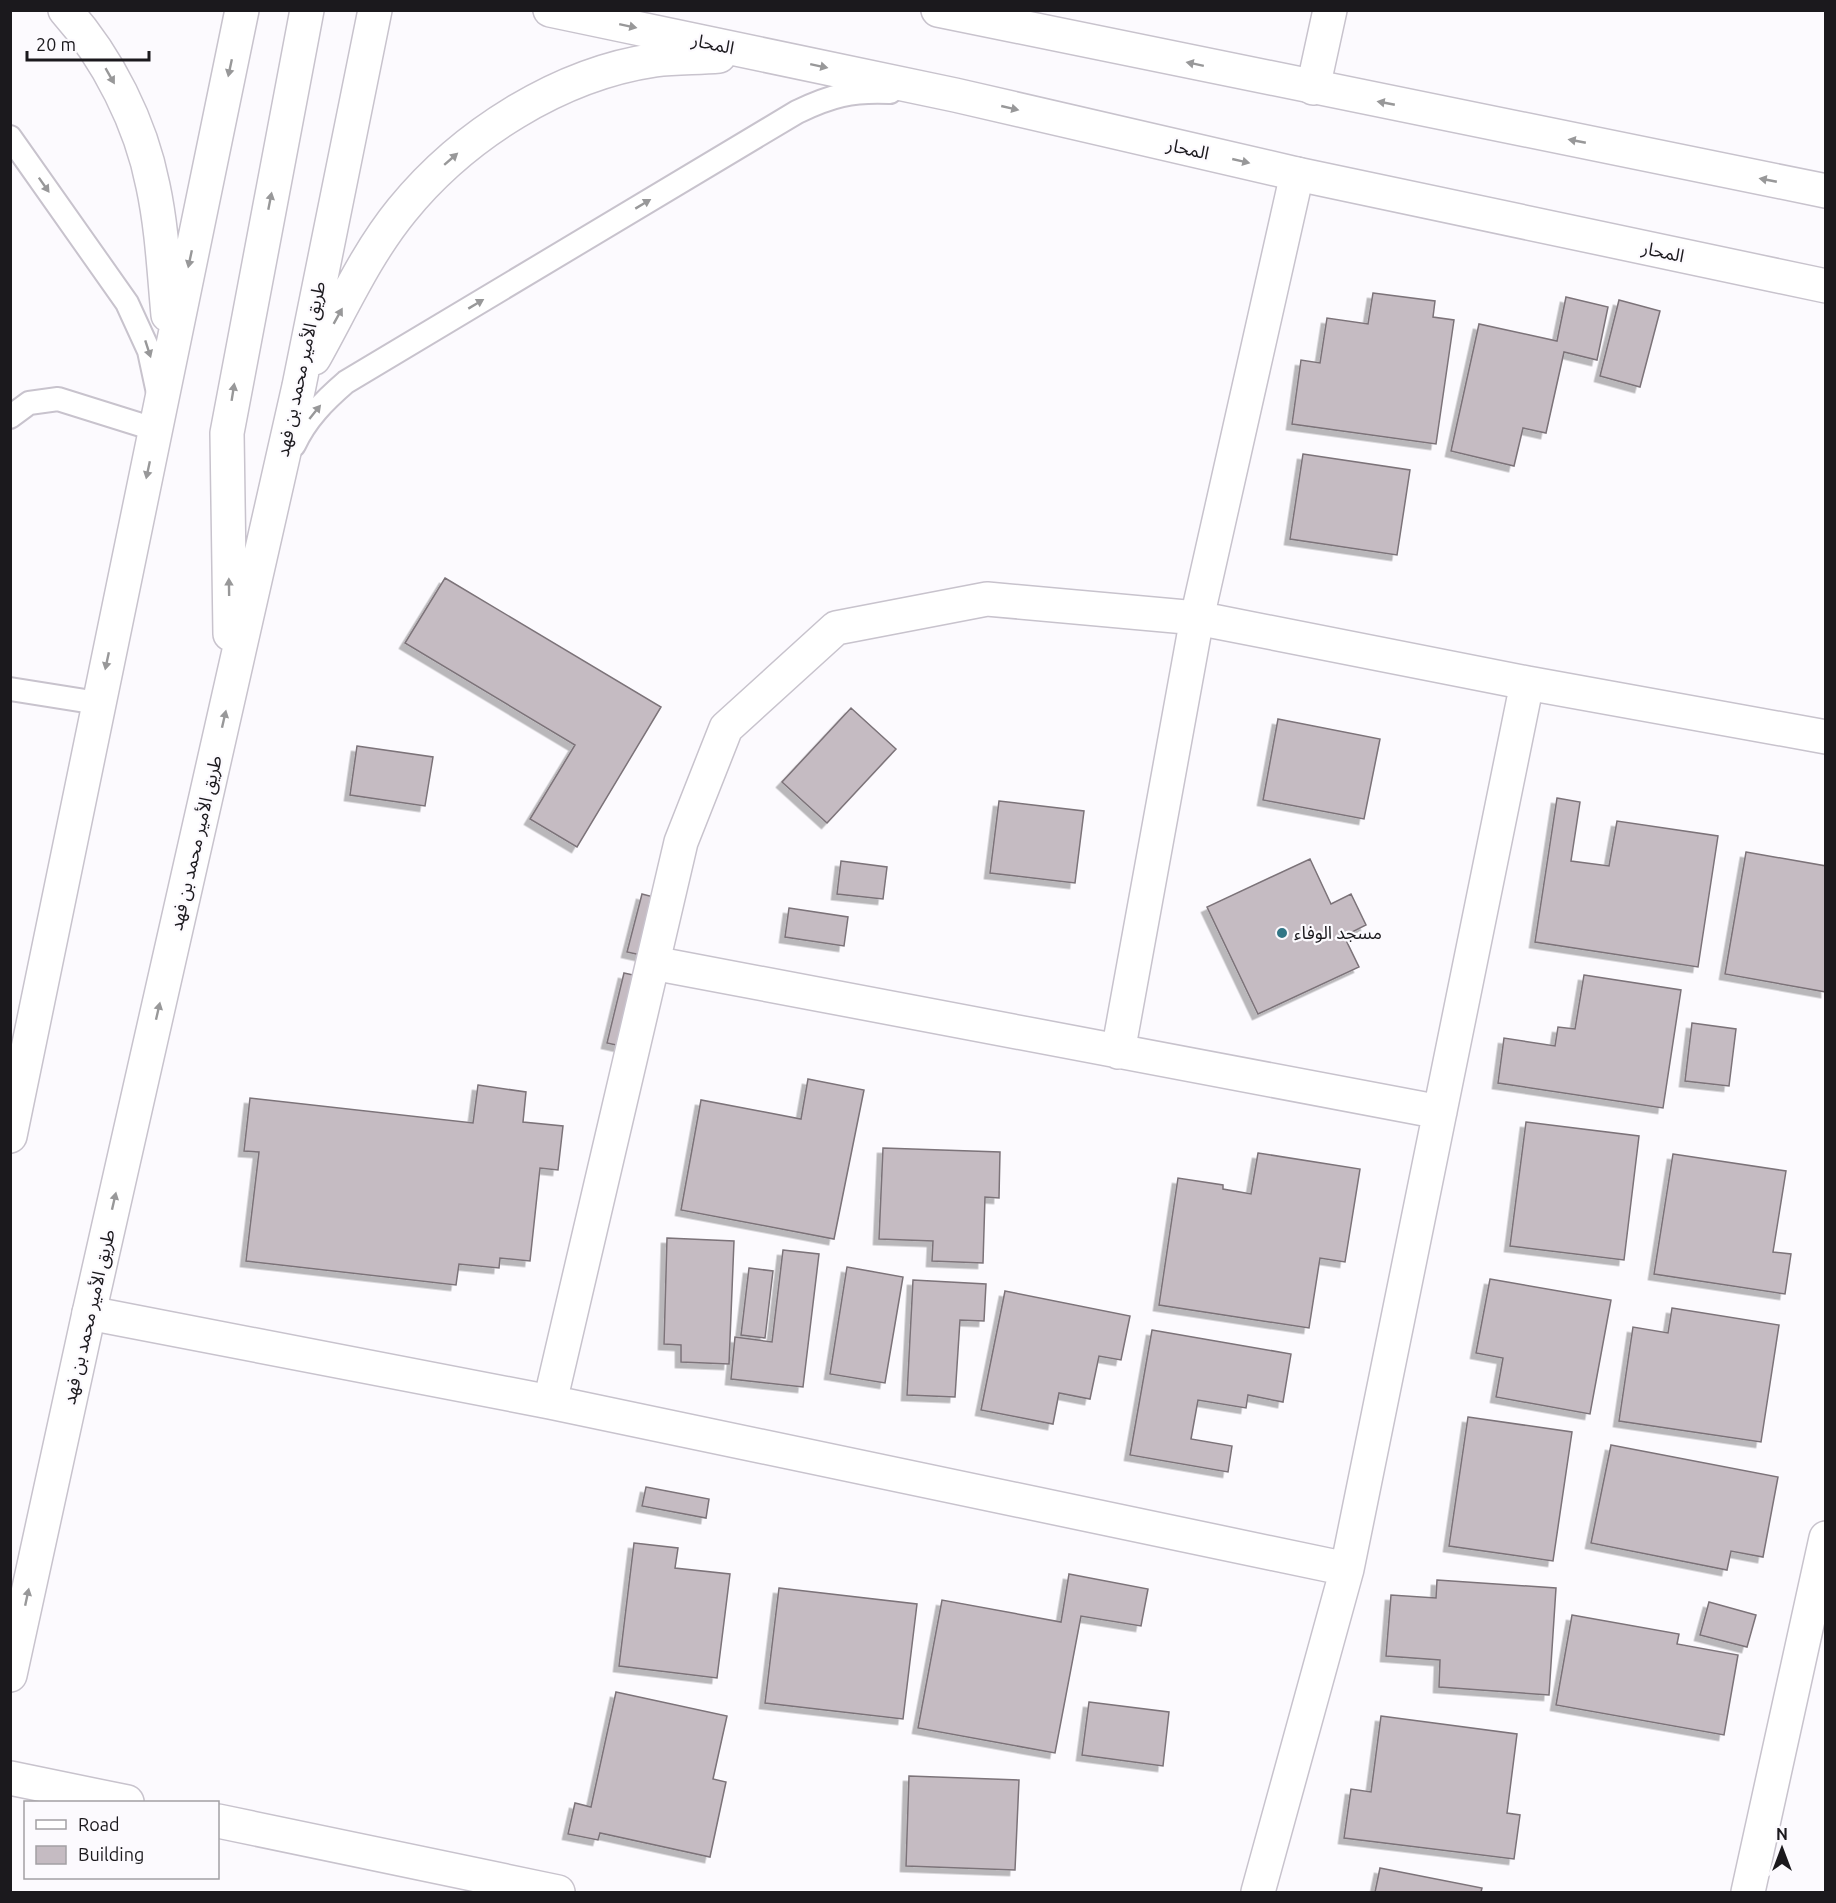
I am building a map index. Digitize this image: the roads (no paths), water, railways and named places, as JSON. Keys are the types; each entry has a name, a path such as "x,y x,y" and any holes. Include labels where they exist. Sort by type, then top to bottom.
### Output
{"street":[{"path":"65,10 90,42 112,78 129,112 142,146 153,185 159,222 171,345"},
{"path":"10,1136 98,703 159,419 171,345 242,10"},
{"path":"231,687 227,433 307,10"},
{"name":"طريق الأمير محمد بن فهد","path":"10,1675 89,1313 299,386 375,10"},
{"name":"المحار","path":"550,10 955,95 1297,174 1826,286"},
{"path":"938,10 1826,191"},
{"path":"1313,88 1329,10"},
{"path":"299,386 368,259 402,210 444,166 480,135 520,109 559,90 603,74 655,60 761,54"},
{"path":"1118,1052 1197,618 1297,174"},
{"path":"550,1402 681,842 726,728 836,628 987,598 1197,618 1527,683 1826,737"},
{"path":"1258,1893 1347,1569 1527,683"},
{"path":"653,963 1440,1113"},
{"path":"89,1313 550,1402 1347,1569"},
{"path":"1748,1893 1826,1538"},
{"path":"10,1778 118,1801"},
{"path":"219,1821 558,1893"}],"lane":[{"path":"277,482 303,427 321,404 346,382 797,112 828,97 869,91 955,95"},
{"path":"10,137 131,311 149,351 159,419 58,399 29,403 10,417"},
{"path":"10,689 98,703"}],"place":[{"name":"مسجد الوفاء","path":"1282,933"}]}
